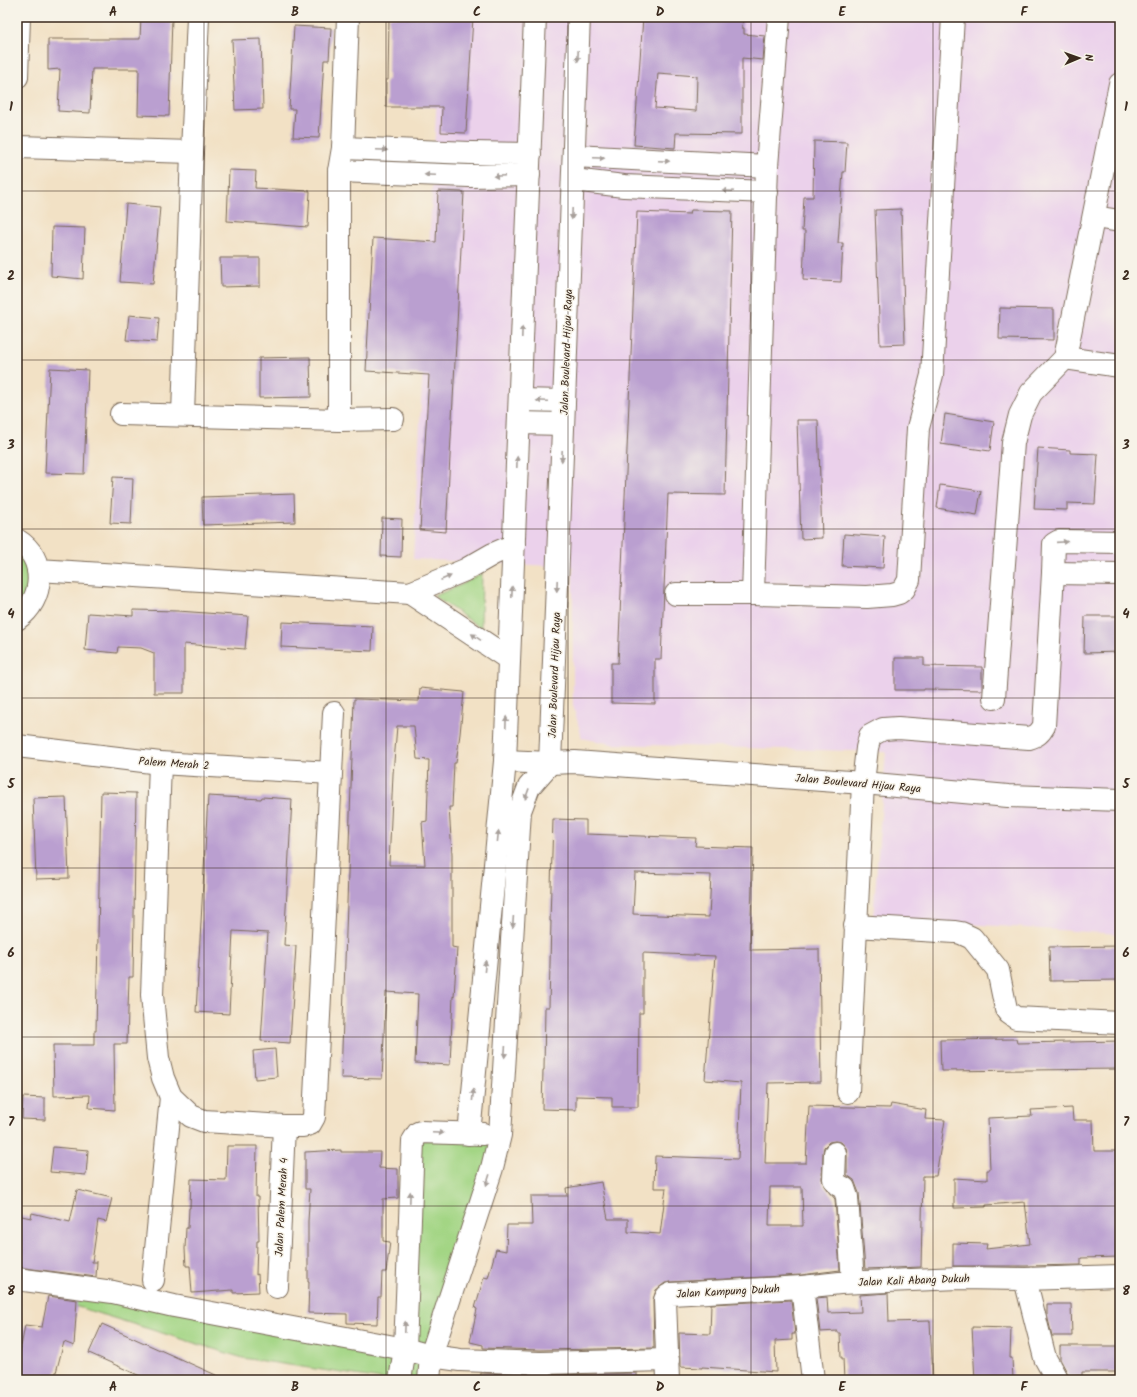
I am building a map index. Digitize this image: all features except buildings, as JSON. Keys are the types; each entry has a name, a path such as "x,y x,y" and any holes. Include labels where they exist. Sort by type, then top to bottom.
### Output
{"street":[{"path":"17,77 19,17"},
{"path":"183,416 198,17"},
{"path":"339,420 339,171 343,148 348,17"},
{"path":"469,1134 505,761 535,17"},
{"name":"Jalan Boulevard Hijau Raya","path":"579,17 550,763 575,762 863,783 1008,796 1120,800"},
{"path":"753,594 767,166 779,17"},
{"path":"676,594 753,594 867,597 899,593 904,589 909,580 918,428 932,375 953,17"},
{"path":"994,698 1013,443 1020,415 1031,393 1066,358 1120,84"},
{"path":"17,147 192,152"},
{"path":"343,148 471,153 529,164"},
{"path":"574,156 767,166"},
{"path":"687,189 688,162"},
{"path":"339,171 469,176 529,164"},
{"path":"573,180 624,186 767,192"},
{"path":"1094,217 1120,221"},
{"path":"1066,358 1120,366"},
{"path":"520,400 564,402"},
{"path":"121,414 339,420 393,419"},
{"path":"519,423 564,424"},
{"path":"17,540 22,543 32,555 38,570 39,582 37,594 31,606 17,620"},
{"path":"848,1092 863,783 870,736 883,729 898,728 1029,738 1036,736 1041,732 1044,726 1053,573 1053,546 1056,542 1120,542"},
{"path":"38,570 410,593 465,570 493,554 514,545"},
{"path":"1053,573 1120,574"},
{"path":"410,593 509,659"},
{"path":"170,1097 191,1116 204,1121 303,1126 310,1124 314,1117 334,713"},
{"name":"Palem Merah 2","path":"17,746 160,764 331,773"},
{"path":"505,761 550,763"},
{"path":"429,1380 431,1356 492,1168 500,1135 520,811 529,787 550,763"},
{"path":"153,1280 170,1097 158,1058 152,995 160,764"},
{"path":"855,926 955,932 972,938 998,970 1006,1008 1009,1014 1016,1018 1120,1023"},
{"name":"Jalan Palem Merah 4","path":"277,1287 284,1126"},
{"path":"400,1380 405,1349 413,1141 418,1133 421,1132 500,1135"},
{"path":"835,1153 834,1179 838,1185 844,1188 847,1197 853,1282"},
{"name":"Jalan Kali Abang Dukuh","path":"802,1287 853,1282 959,1278 1025,1279 1120,1276"},
{"path":"17,1279 114,1292 174,1306 405,1349 431,1356 540,1371 668,1370"},
{"path":"1025,1279 1045,1358 1057,1380"},
{"path":"802,1287 813,1380"},
{"name":"Jalan Kampung Dukuh","path":"668,1370 665,1300 667,1296 671,1294 802,1287"}],"shaded area":[{"path":"441,17 1120,17 1120,934 873,918 886,752 612,744 582,738 573,705 573,567 413,559"}],"green space":[{"path":"17,540 38,570 17,619"},
{"path":"482,573 481,628 434,596 461,585"},
{"path":"500,1135 429,1380 388,1380 243,1358 68,1304 71,1286 404,1349 413,1141"}]}
